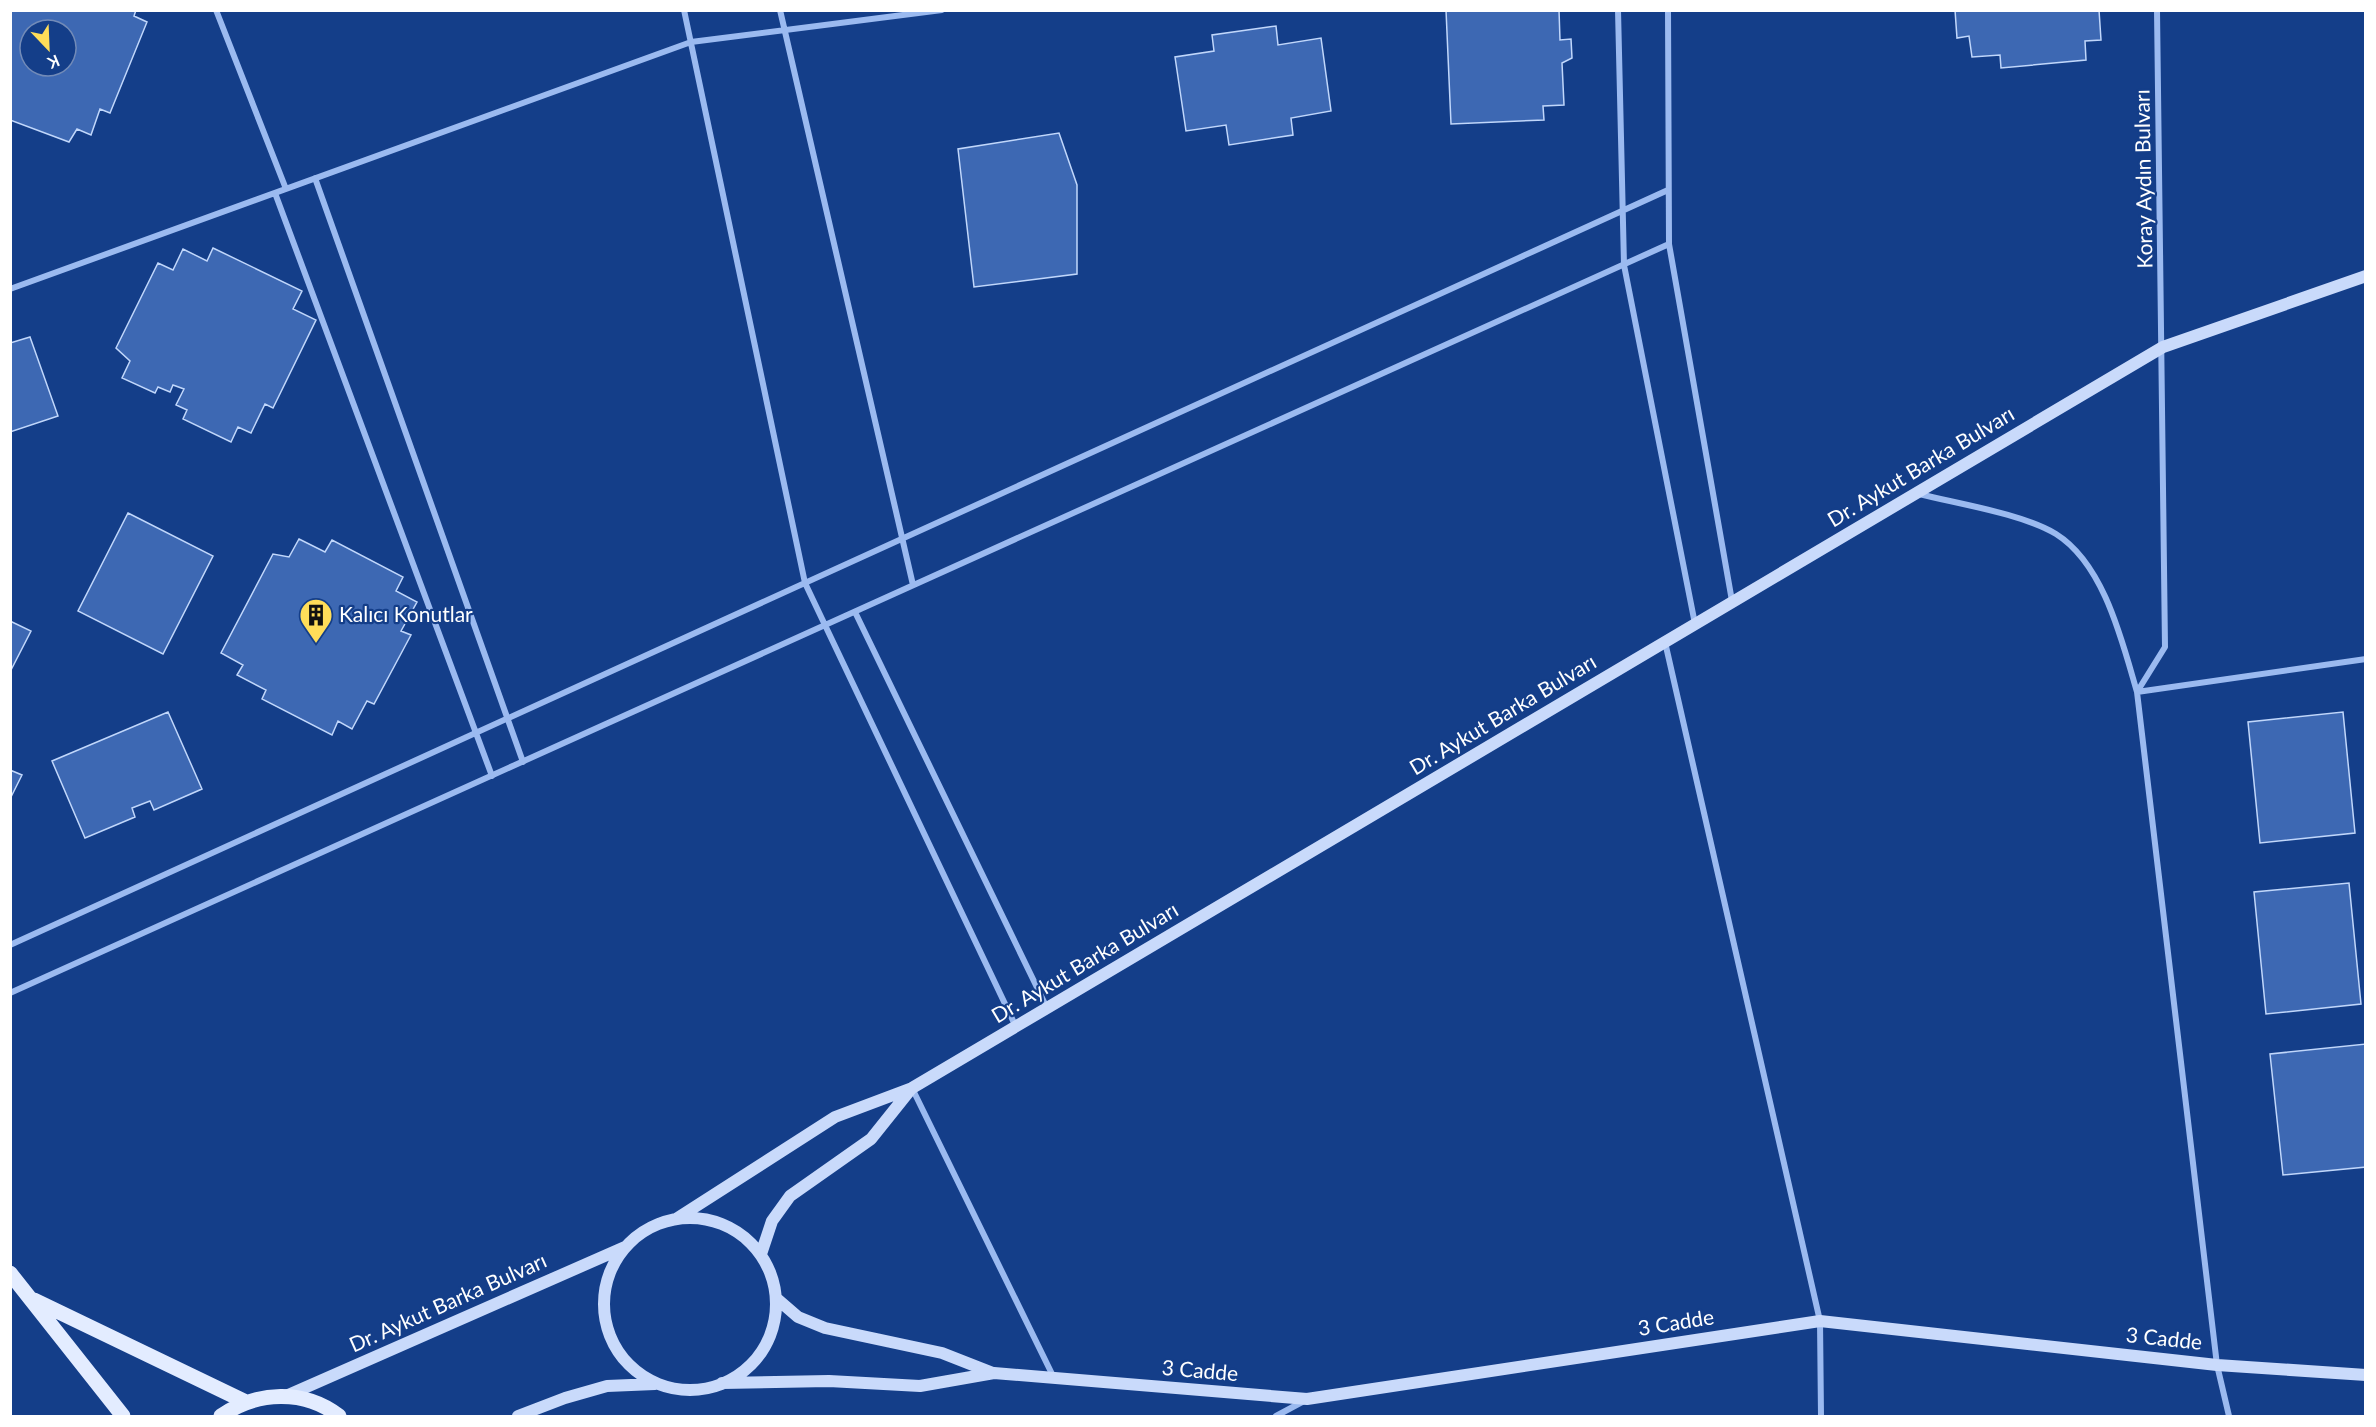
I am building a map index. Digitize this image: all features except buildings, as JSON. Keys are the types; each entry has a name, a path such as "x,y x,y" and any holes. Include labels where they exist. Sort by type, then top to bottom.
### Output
{"main road":[{"name":"Dr. Aykut Barka Bulvarı","path":"676,1219 835,1117 912,1088 2163,347 2366,276"},
{"path":"761,1254 772,1221 790,1196 871,1139 912,1088"},
{"path":"658,1383 644,1377 622,1356 611,1337 604,1316 606,1285 610,1271 626,1246 653,1226 676,1219 700,1218 724,1224 744,1237 761,1254 771,1275 776,1298 775,1319 768,1340 756,1358 741,1372 722,1383"},
{"name":"Dr. Aykut Barka Bulvarı","path":"286,1395 626,1246"},
{"path":"10,1273 123,1416"},
{"path":"776,1298 798,1317 825,1328 942,1353 994,1373"},
{"path":"33,1300 246,1402"},
{"name":"3 Cadde","path":"994,1373 1307,1399 1820,1321 2217,1365 2366,1376"},
{"path":"518,1416 564,1398 607,1386 658,1383 696,1389 722,1383 829,1381 920,1386 994,1373"},
{"path":"221,1416 246,1402 286,1395 309,1400 339,1416"}],"street":[{"path":"216,10 286,189"},
{"path":"684,10 805,583 1016,1027"},
{"path":"780,10 913,585"},
{"path":"10,289 691,42 942,10"},
{"path":"1618,10 1624,265 1695,624"},
{"path":"1668,10 1669,244 1732,602"},
{"name":"Koray Aydın Bulvarı","path":"2137,692 2165,647 2157,10"},
{"path":"315,178 523,762"},
{"path":"10,945 1668,190"},
{"path":"275,193 492,776"},
{"path":"10,993 1669,244"},
{"path":"1916,493 2030,522 2058,535 2080,557 2102,589 2120,635 2137,692 2217,1365 2229,1416"},
{"path":"855,612 1047,1008"},
{"path":"1665,642 1820,1321 1821,1416"},
{"path":"2137,692 2366,659"},
{"path":"912,1088 1054,1379"},
{"path":"1276,1416 1307,1399"}],"place":[{"name":"Kalıcı Konutlar","path":"316,644"}]}
